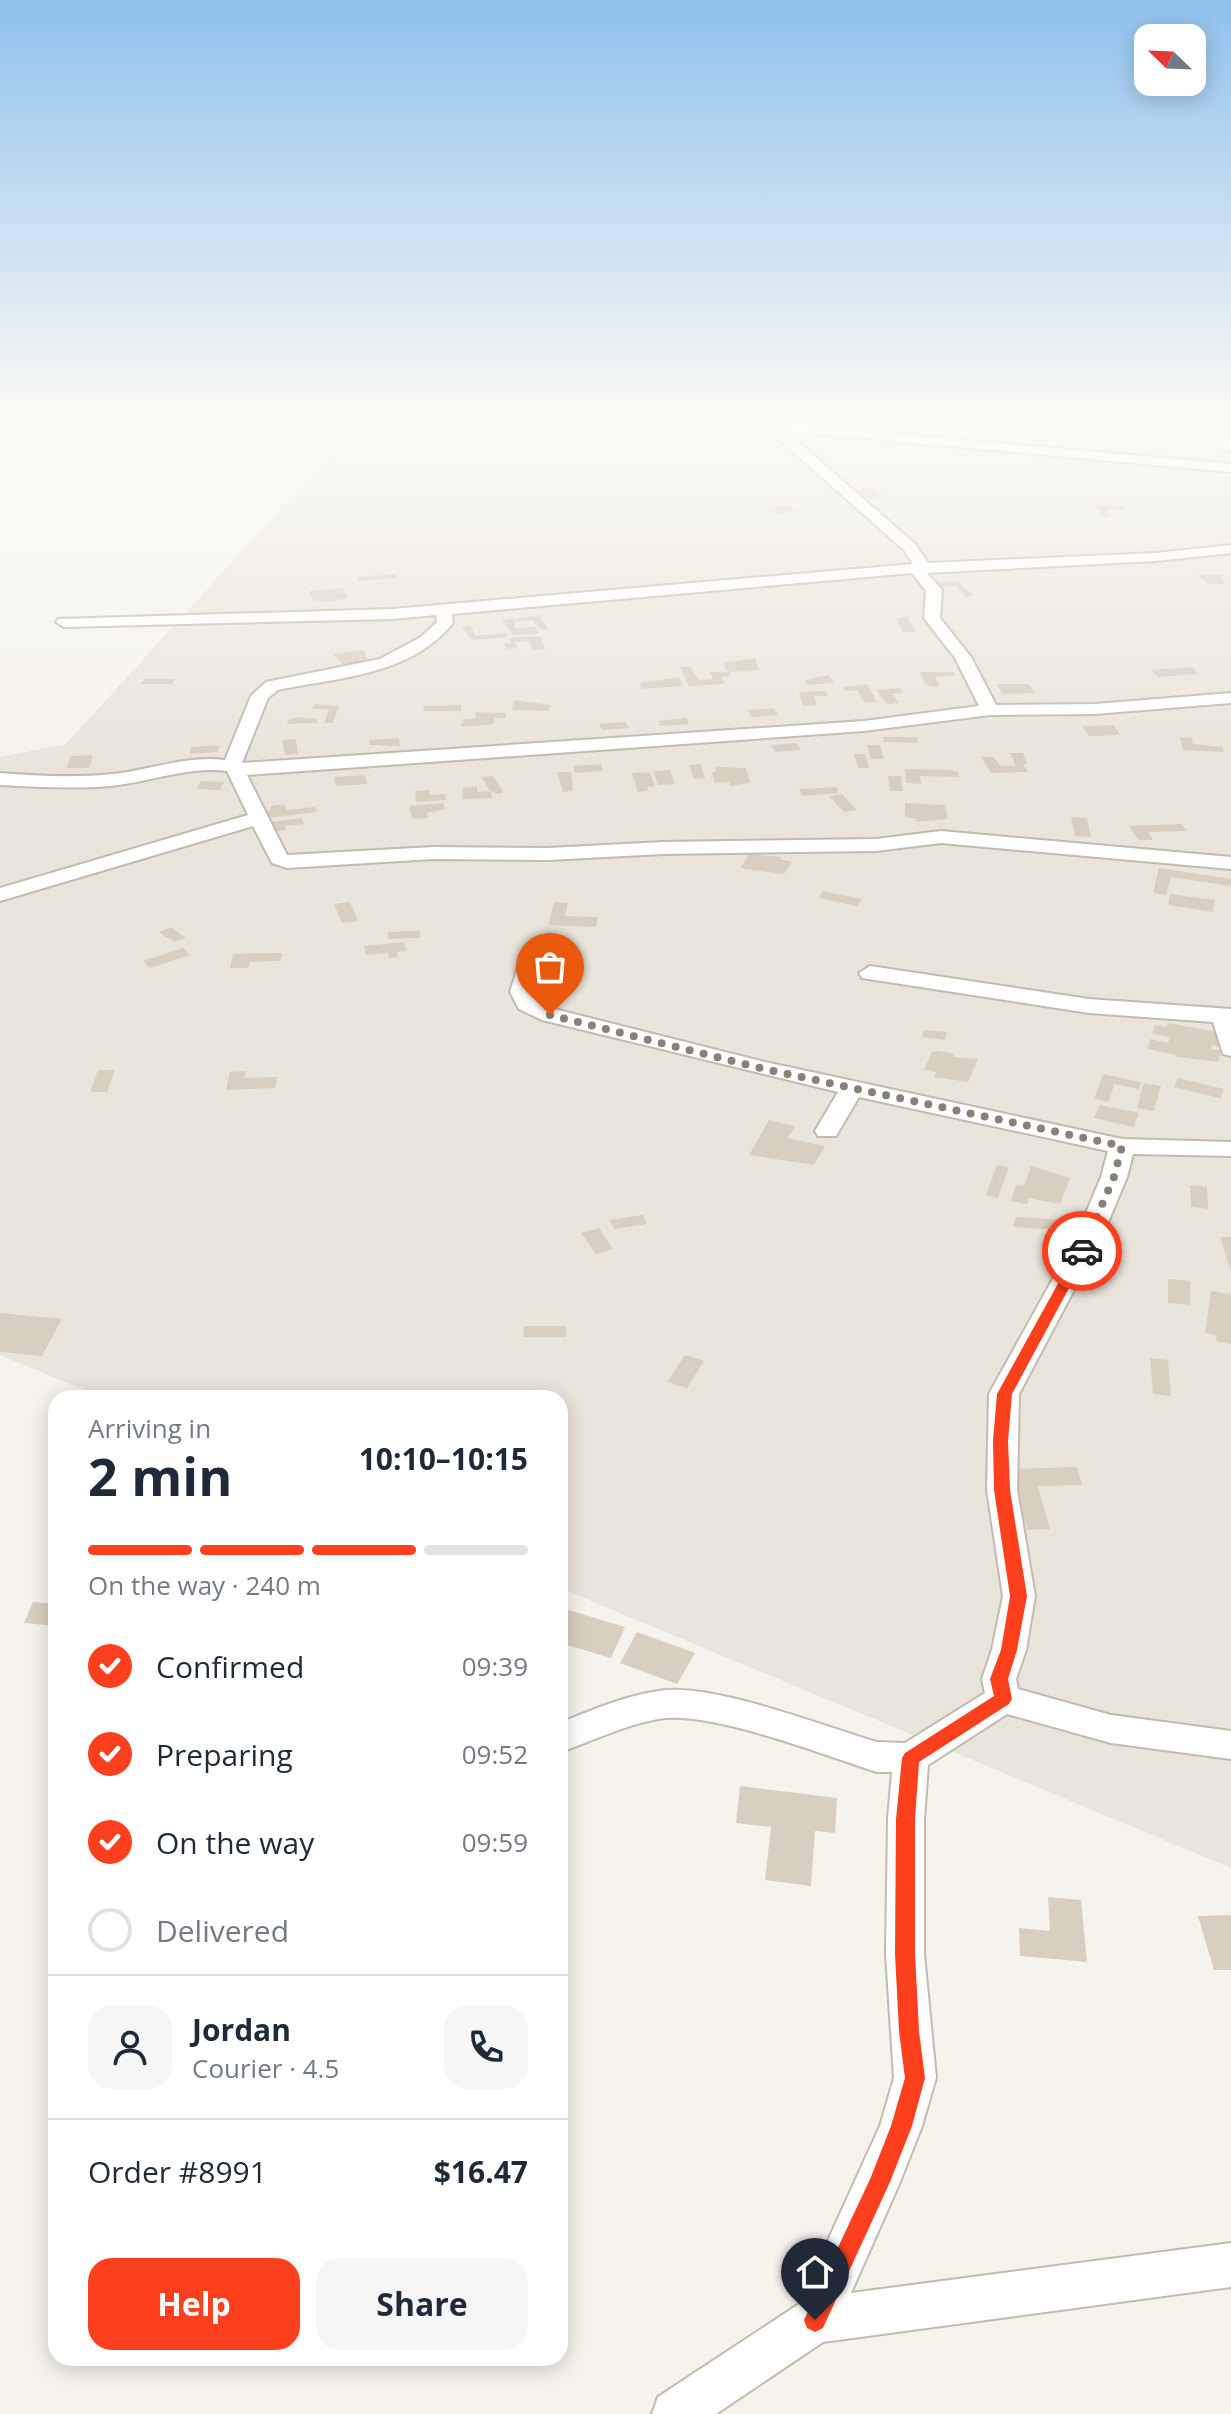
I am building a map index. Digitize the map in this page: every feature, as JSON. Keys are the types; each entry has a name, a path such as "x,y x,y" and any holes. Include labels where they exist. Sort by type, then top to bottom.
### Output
{"street":[{"path":"893,531 910,547 923,568"},
{"path":"64,622 377,614 923,568 1156,557 1231,549"},
{"path":"923,568 918,572 934,590 932,618 963,657 990,710"},
{"path":"443,609 445,623 437,633 393,659 365,671 272,686 260,696 238,775 279,859 287,862 433,853 548,854 663,848 876,845 941,837 1231,863"},
{"path":"0,779 48,782 113,780 207,763 239,768 849,727 990,710 1095,709 1231,698"},
{"path":"0,895 261,817"},
{"path":"534,951 521,992 527,1004 550,1015 852,1088 1122,1146 1231,1149"},
{"path":"870,973 1089,1006 1227,1016 1231,1049"},
{"path":"827,1131 852,1088"},
{"path":"1003,1699 999,1679 1009,1650 1019,1596 1002,1490 1004,1394 1089,1237 1114,1177 1122,1146"},
{"path":"568,1735 619,1714 661,1704 701,1704 877,1757 911,1758 1003,1699 1111,1729 1231,1745"},
{"path":"815,2320 879,2182 901,2126 915,2078 905,1954 906,1819 911,1758"},
{"path":"675,2414 815,2320 1231,2265"}],"shaded area":[{"path":"261,531 1231,531 1231,1868 568,1591 568,1390 85,1390 0,1355 0,757 66,744"}],"building":[{"path":"397,574 398,578 359,581 357,577"},
{"path":"1196,575 1221,575 1224,584 1208,584"},
{"path":"957,581 973,596 966,597 956,586 939,587 935,582"},
{"path":"343,588 348,598 329,602 313,600 309,591"},
{"path":"539,616 548,629 541,630 532,620 513,622 516,628 536,627 539,634 513,635 502,620"},
{"path":"907,616 915,632 902,632 897,619"},
{"path":"471,626 475,636 506,633 508,637 472,640 462,627"},
{"path":"540,636 545,649 533,650 529,641 515,642 517,648 507,649 504,644 511,643 509,638"},
{"path":"364,650 367,660 361,662 342,664 333,654"},
{"path":"755,658 759,670 732,672 727,671 723,663"},
{"path":"680,667 691,667 698,680 713,679 710,672 729,672 731,676 721,677 725,684 689,686"},
{"path":"1192,667 1198,674 1158,677 1151,670"},
{"path":"920,672 954,672 956,675 936,677 939,687 925,684"},
{"path":"829,675 834,683 807,685 804,680"},
{"path":"679,677 683,686 642,689 640,683"},
{"path":"145,679 175,679 172,684 141,684"},
{"path":"867,684 877,702 864,703 858,690 845,691 842,687"},
{"path":"997,684 1029,684 1035,693 1002,694"},
{"path":"900,688 903,693 893,694 899,703 886,704 877,690"},
{"path":"826,691 828,696 814,696 817,705 803,706 799,692"},
{"path":"514,700 550,705 549,711 512,710"},
{"path":"314,704 339,706 333,723 324,723 329,709 312,709"},
{"path":"461,705 461,711 423,711 424,706"},
{"path":"774,708 778,715 752,717 748,710"},
{"path":"475,712 506,713 505,718 495,718 494,724 461,727 463,719 476,719"},
{"path":"298,717 317,719 317,723 287,724 288,720"},
{"path":"686,718 689,724 661,726 658,721"},
{"path":"626,722 629,728 602,730 599,724"},
{"path":"1114,725 1120,735 1089,736 1082,726"},
{"path":"883,737 917,737 918,743 884,742"},
{"path":"1180,737 1192,738 1193,744 1222,747 1224,752 1183,750"},
{"path":"399,738 400,746 370,745 369,740"},
{"path":"296,739 298,754 285,755 282,740"},
{"path":"796,743 801,750 775,752 771,745"},
{"path":"219,745 218,752 190,754 191,747"},
{"path":"867,745 880,745 884,759 871,759"},
{"path":"1010,753 1023,753 1027,764 1023,764 1028,772 991,773 981,757 993,757 1001,766 1016,766"},
{"path":"854,754 865,754 869,768 858,768"},
{"path":"93,755 89,768 66,768 71,756"},
{"path":"601,764 603,771 575,773 573,766"},
{"path":"701,764 705,778 694,779 689,765"},
{"path":"715,767 746,768 750,783 730,786 729,782 715,783 712,772 716,772"},
{"path":"905,769 949,770 958,772 959,777 920,776 921,784 906,783"},
{"path":"670,770 675,784 658,785 653,771"},
{"path":"557,772 571,772 573,791 563,792"},
{"path":"650,772 655,786 638,792 632,773"},
{"path":"365,775 367,784 336,786 334,777"},
{"path":"493,776 503,793 489,790 482,777"},
{"path":"888,776 901,776 903,791 890,791"},
{"path":"201,781 224,782 220,790 197,789"},
{"path":"477,787 477,792 491,791 492,798 462,799 463,788"},
{"path":"836,787 839,793 802,796 799,789"},
{"path":"429,790 430,795 445,794 446,800 416,802 415,791"},
{"path":"842,794 857,810 844,812 829,796"},
{"path":"443,803 445,809 427,813 428,818 412,819 409,806"},
{"path":"905,803 945,805 948,819 916,822 917,819 905,817"},
{"path":"284,804 287,810 315,807 317,812 266,818 263,811 271,810 270,806"},
{"path":"1071,817 1087,818 1091,837 1075,836"},
{"path":"302,818 304,824 285,826 286,830 273,832 270,822"},
{"path":"1182,824 1186,831 1148,832 1153,840 1138,840 1129,826"},
{"path":"749,854 781,857 792,862 784,874 744,869 741,867"},
{"path":"1159,868 1231,879 1231,886 1171,877 1166,895 1153,893"},
{"path":"823,891 862,899 857,906 818,898"},
{"path":"1170,894 1215,900 1213,912 1168,905"},
{"path":"350,902 358,921 342,923 334,904"},
{"path":"554,902 568,903 565,916 598,917 596,927 548,925"},
{"path":"171,927 186,938 174,942 159,932"},
{"path":"420,931 420,938 388,939 388,932"},
{"path":"404,942 407,951 397,952 398,957 389,958 388,953 366,955 364,946"},
{"path":"183,948 190,955 150,968 143,961"},
{"path":"282,953 281,961 250,962 248,968 230,968 233,954"},
{"path":"1168,1023 1224,1033 1221,1047 1212,1045 1211,1049 1221,1050 1218,1062 1176,1057 1148,1049 1150,1039 1168,1043 1170,1037 1152,1034 1155,1025 1167,1027"},
{"path":"924,1030 947,1032 945,1040 922,1037"},
{"path":"932,1052 954,1054 953,1057 978,1059 968,1082 934,1077 936,1072 924,1070"},
{"path":"98,1070 115,1070 107,1092 90,1092"},
{"path":"246,1071 244,1078 277,1077 275,1088 226,1090 230,1072"},
{"path":"1103,1074 1141,1082 1139,1089 1114,1084 1109,1102 1094,1099"},
{"path":"1178,1078 1224,1089 1220,1098 1174,1087"},
{"path":"1144,1083 1161,1086 1154,1111 1137,1108"},
{"path":"1100,1105 1139,1113 1134,1127 1094,1118"},
{"path":"769,1120 795,1126 788,1138 825,1146 814,1165 749,1155"},
{"path":"997,1165 1009,1167 998,1198 986,1195"},
{"path":"1031,1166 1070,1178 1060,1204 1029,1198 1027,1204 1011,1201 1016,1185 1024,1186"},
{"path":"1190,1185 1207,1187 1208,1209 1191,1207"},
{"path":"643,1215 647,1224 614,1229 610,1220"},
{"path":"1016,1217 1065,1220 1063,1230 1013,1227"},
{"path":"599,1228 613,1249 596,1254 581,1233"},
{"path":"1220,1237 1231,1237 1231,1269 1230,1269"},
{"path":"1168,1279 1190,1281 1190,1305 1168,1303"},
{"path":"1211,1291 1231,1294 1231,1344 1216,1341 1217,1335 1205,1333"},
{"path":"0,1313 62,1319 42,1356 0,1352"},
{"path":"524,1326 566,1326 566,1337 523,1337"},
{"path":"685,1355 704,1361 687,1388 667,1382"},
{"path":"1150,1358 1168,1360 1171,1396 1153,1394"},
{"path":"1077,1467 1082,1485 1038,1486 1050,1529 1027,1530 1011,1469"},
{"path":"33,1602 48,1603 48,1625 24,1623"},
{"path":"568,1610 625,1627 611,1658 568,1645"},
{"path":"637,1632 695,1653 677,1684 620,1663"},
{"path":"740,1786 837,1798 835,1833 815,1831 811,1886 765,1880 771,1827 736,1823"},
{"path":"1048,1897 1081,1900 1087,1962 1020,1956 1019,1928 1050,1931"},
{"path":"1231,1915 1231,1970 1214,1970 1198,1916"}],"way so far":[{"path":"550,1015 764,1069 1122,1146 1114,1177 1082,1251"}],"route":[{"path":"815,2320 879,2182 901,2126 915,2078 905,1954 906,1819 911,1758 1003,1699 999,1679 1009,1650 1019,1596 1002,1490 1004,1394 1082,1251"}]}
